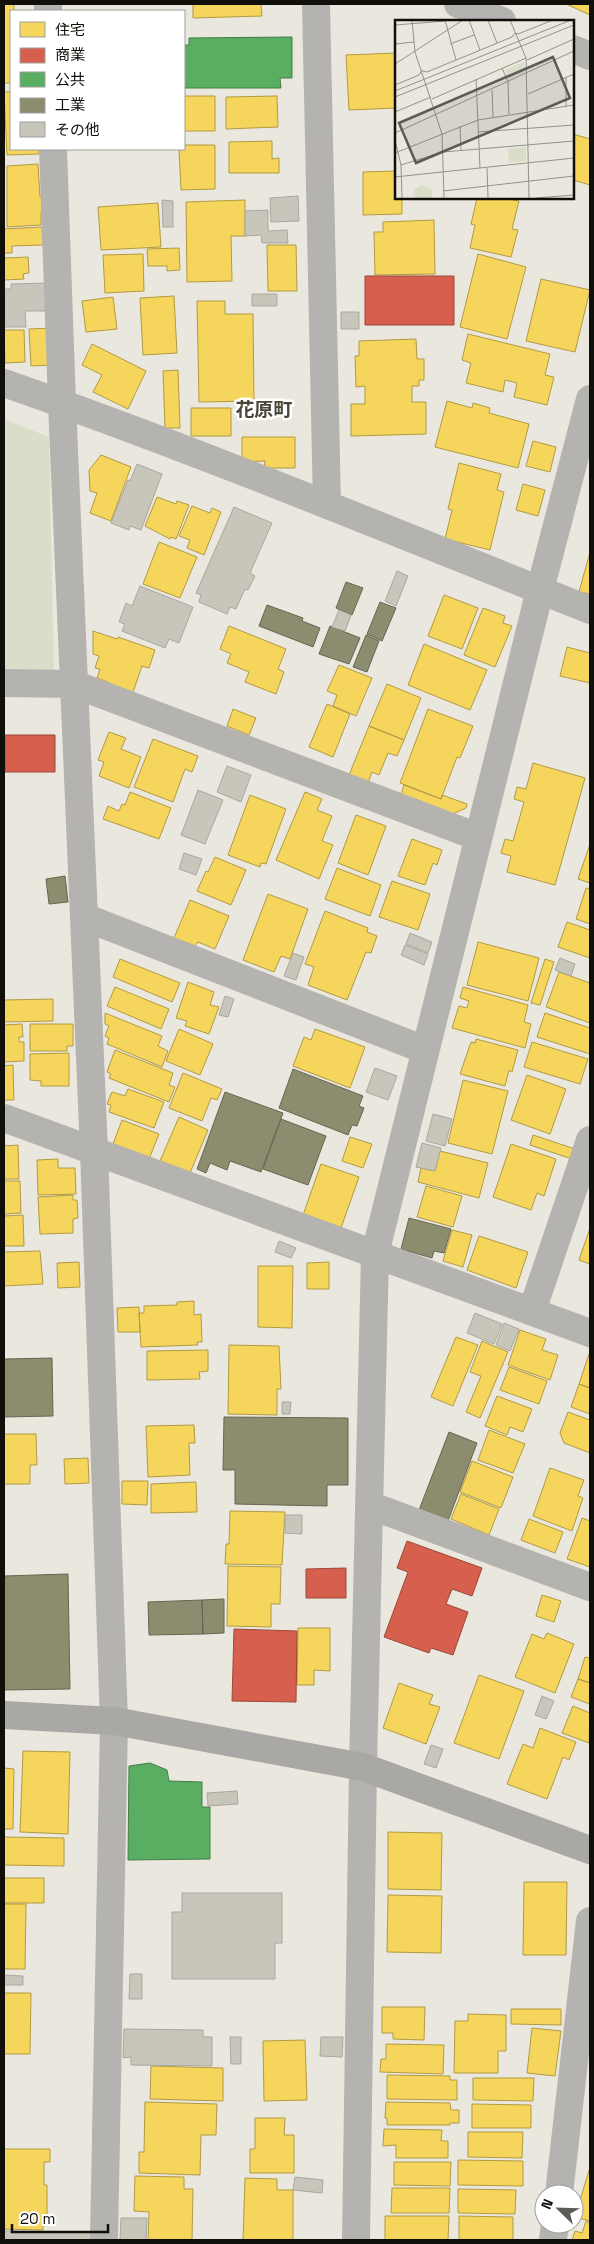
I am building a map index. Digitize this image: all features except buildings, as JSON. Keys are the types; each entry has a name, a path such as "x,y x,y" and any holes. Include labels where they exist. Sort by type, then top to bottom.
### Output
{"street":[{"path":"316,4 327,505"},
{"path":"458,4 499,20"},
{"path":"574,49 590,56"},
{"path":"53,150 94,1151 114,1721 104,2240"},
{"path":"4,383 62,403 327,505 590,610"},
{"path":"356,2240 363,1766 375,1254 540,590 590,399"},
{"path":"4,683 74,684 478,838"},
{"path":"84,918 425,1050"},
{"path":"4,1118 590,1333"},
{"path":"532,1311 590,1140"},
{"path":"369,1505 590,1587"},
{"path":"4,1715 114,1721 363,1766 590,1850"},
{"path":"560,2184 590,1921"}],"green space":[{"path":"4,419 49,437 54,672 4,669"}],"district":[{"name":"花原町","path":"264,409"}]}
